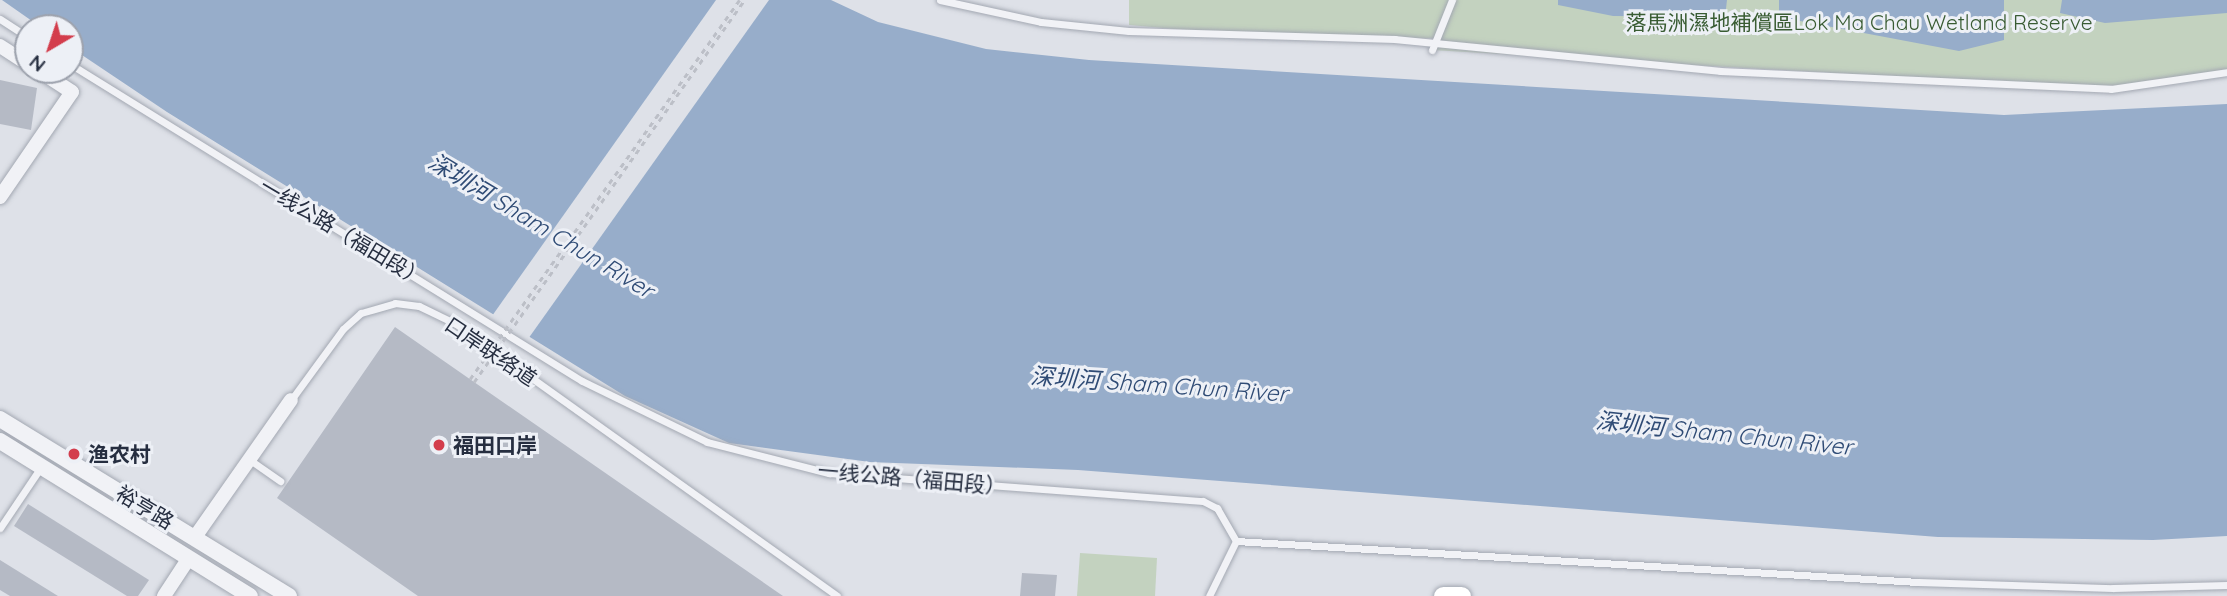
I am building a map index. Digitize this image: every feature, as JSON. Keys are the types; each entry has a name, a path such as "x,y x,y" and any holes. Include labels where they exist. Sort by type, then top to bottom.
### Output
{"main road":[{"path":"1443,596 1461,596"}],"street":[{"path":"0,197 72,92 59,84"},
{"name":"口岸联络道","path":"194,537 291,400"},
{"name":"裕亨路","path":"0,419 289,596"},
{"name":"裕亨路","path":"0,441 250,596"},
{"path":"164,596 189,558"}],"lane":[{"path":"1433,46 1452,0"},
{"path":"944,1 1041,22 1129,32 1433,46 1720,71 2111,89 2227,72"},
{"name":"一线公路（福田段）","path":"84,73 582,381 707,442 828,473 1203,501 1217,508 1236,541"},
{"name":"口岸联络道","path":"291,400 343,329 360,313 395,303 419,306 456,324 837,596"},
{"path":"249,460 280,481"},
{"path":"0,528 41,467"},
{"path":"1209,596 1236,541 1918,582 2113,588 2227,585"}],"path":[{"path":"470,379 742,0"},
{"path":"474,382 742,0"}],"green space":[{"name":"落馬洲濕地補償區Lok Ma Chau Wetland Reserve","path":"1129,0 2227,0 2227,72 2111,89 1432,50 1436,38 1311,41 1129,25"},
{"path":"1080,553 1157,558 1155,596 1077,596"}],"water":[{"name":"深圳河 Sham Chun River","path":"2,0 831,0 878,22 986,49 1089,60 2004,115 2227,104 2227,536 2153,540 1938,537 1078,470 870,462 729,443 625,396 167,112 84,56 84,14 22,14"},
{"path":"1558,0 1727,0 1725,17 1613,16 1558,5"},
{"path":"1779,0 2004,0 2004,40 1959,51 1779,17"},
{"path":"2062,0 2227,0 2227,13 2105,23 2060,13"}],"pier":[{"path":"716,0 769,0 528,339 492,316"}],"building":[{"path":"0,80 37,88 31,130 0,124"},
{"name":"福田口岸","path":"395,327 783,596 418,596 277,498"},
{"path":"28,504 149,580 138,596 127,596 14,526"},
{"path":"0,560 58,596 10,596 0,590"},
{"path":"1022,573 1057,575 1055,596 1020,596"}],"place":[{"name":"福田口岸","path":"439,445"},
{"name":"渔农村","path":"74,454"}]}
